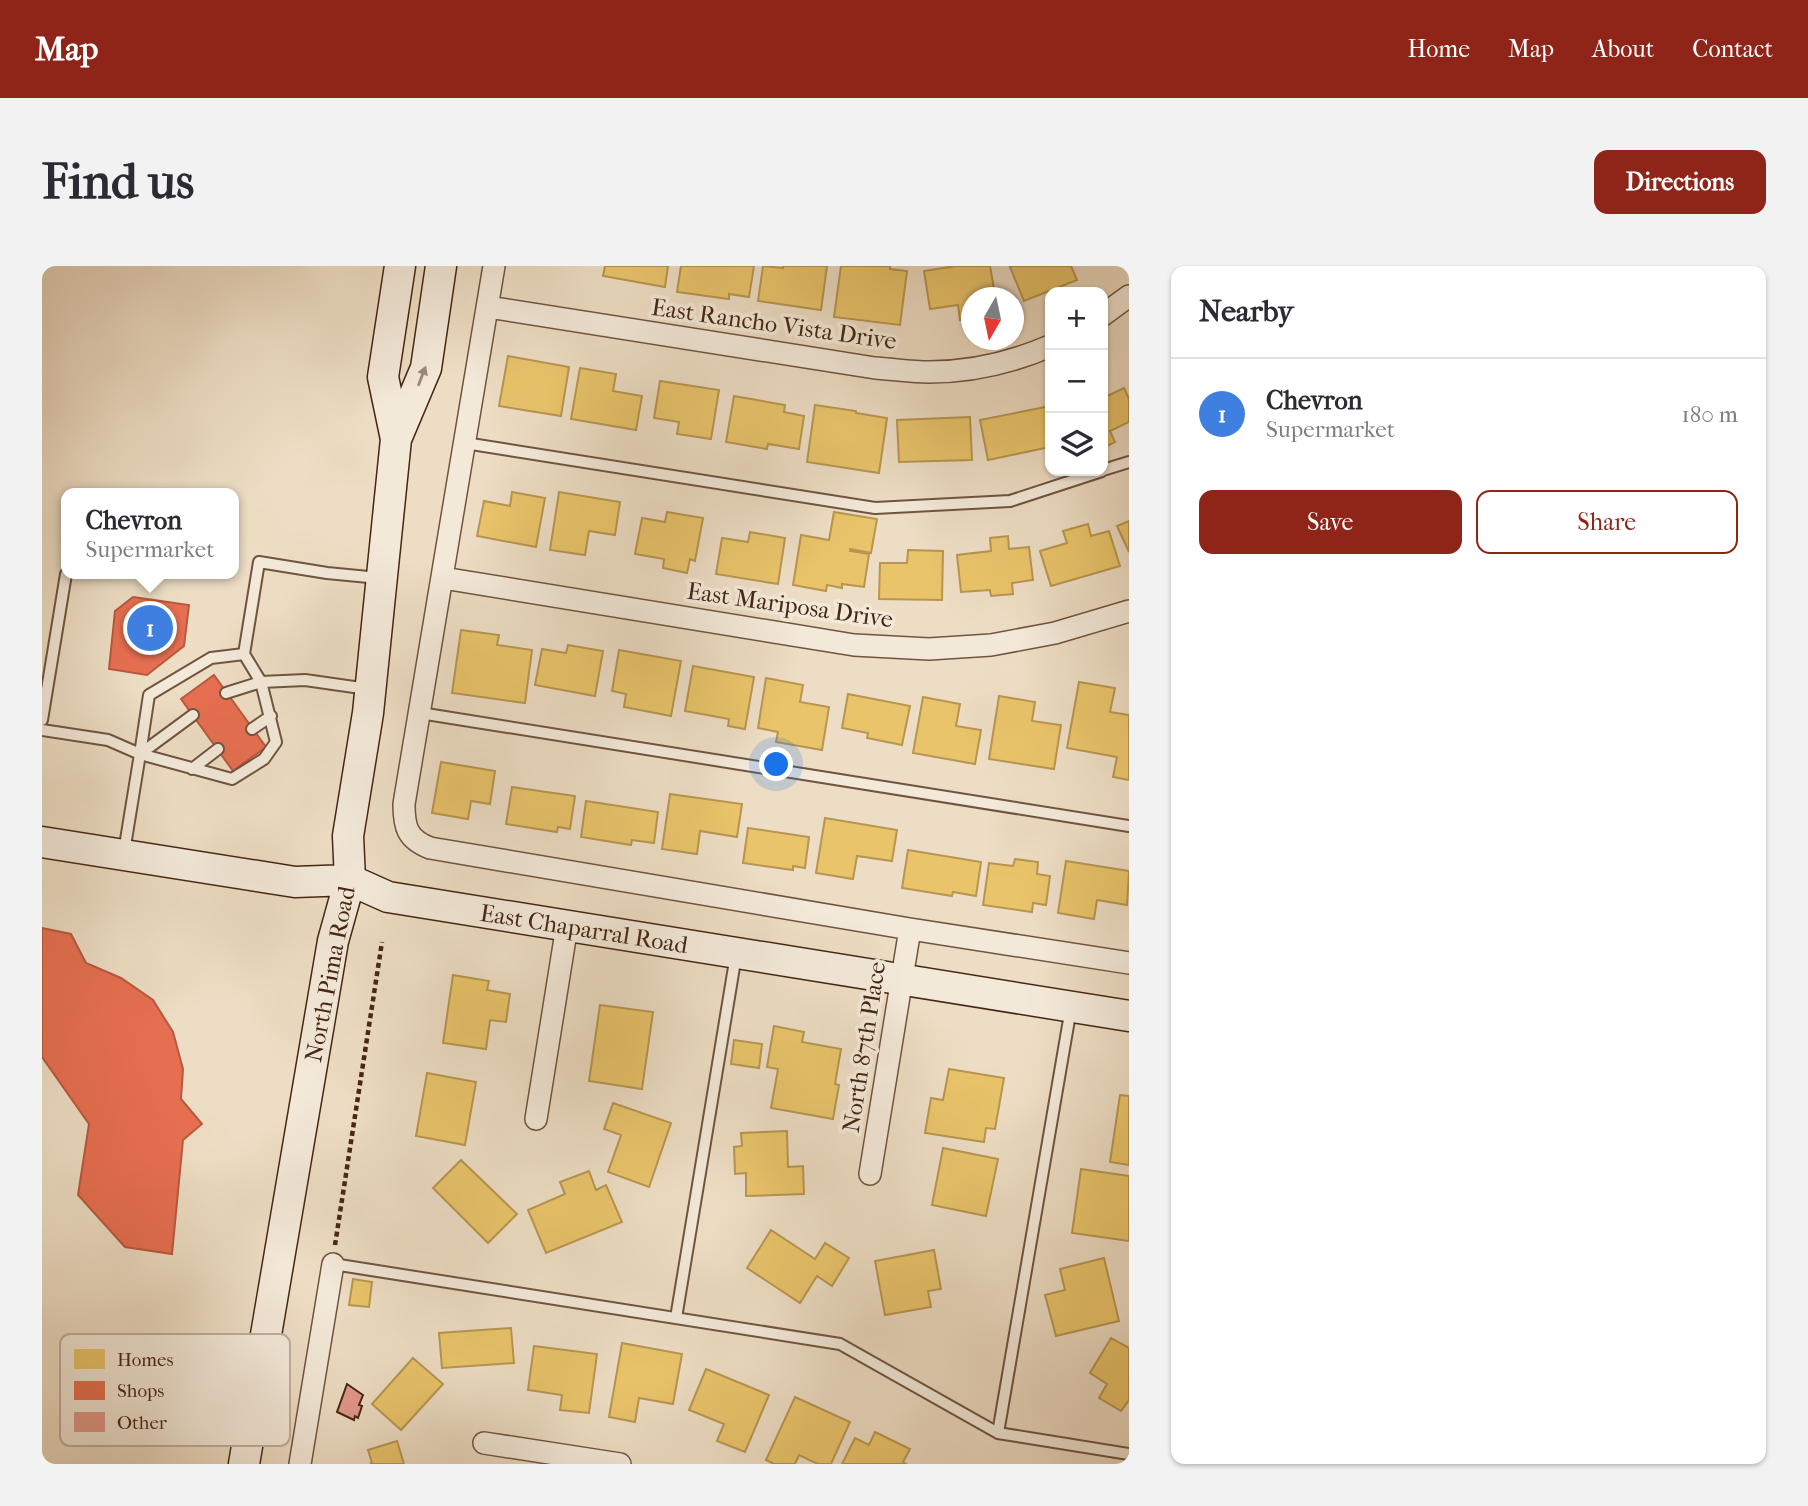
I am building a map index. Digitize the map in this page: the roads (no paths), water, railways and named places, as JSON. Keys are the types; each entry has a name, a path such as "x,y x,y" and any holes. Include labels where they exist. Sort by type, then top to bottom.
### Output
{"main road":[{"name":"North Pima Road","path":"396,439 383,377 400,266"},
{"name":"North Pima Road","path":"266,1334 334,941 350,880 348,836 371,690 396,439 426,368 441,266"},
{"name":"East Chaparral Road","path":"42,842 295,882 350,880 388,897 1129,1016"},
{"name":"North Pima Road","path":"244,1464 247,1446"}],"street":[{"path":"495,266 404,804 404,820 409,833 418,843 430,848 1129,963"},
{"path":"1108,311 1129,296"},
{"name":"East Rancho Vista Drive","path":"488,307 875,368 930,372 979,367 1028,355 1045,347"},
{"name":"East Mariposa Drive","path":"443,578 854,645 929,649 991,645 1042,635 1129,611"},
{"path":"536,1119 567,926"},
{"name":"North 87th Place","path":"870,1174 910,929"},
{"path":"300,1464 332,1264"},
{"path":"484,1443 620,1464"}],"lane":[{"path":"464,443 876,508 1010,501 1087,476"},
{"path":"1108,469 1129,462"},
{"path":"42,730 108,740 140,754 232,779 264,760 276,742 261,682 244,654 259,562 382,579"},
{"path":"42,720 65,579"},
{"path":"124,855 149,695 211,658 244,654"},
{"path":"226,693 261,682 305,680 371,690"},
{"path":"419,712 1129,825"},
{"path":"140,754 193,715"},
{"path":"252,729 271,716"},
{"path":"192,769 218,749"},
{"path":"676,1318 737,953"},
{"path":"998,1433 1071,1006"},
{"path":"332,1264 840,1344 998,1433 1129,1454"}],"place":[{"name":"Chevron","path":"150,628"}]}
